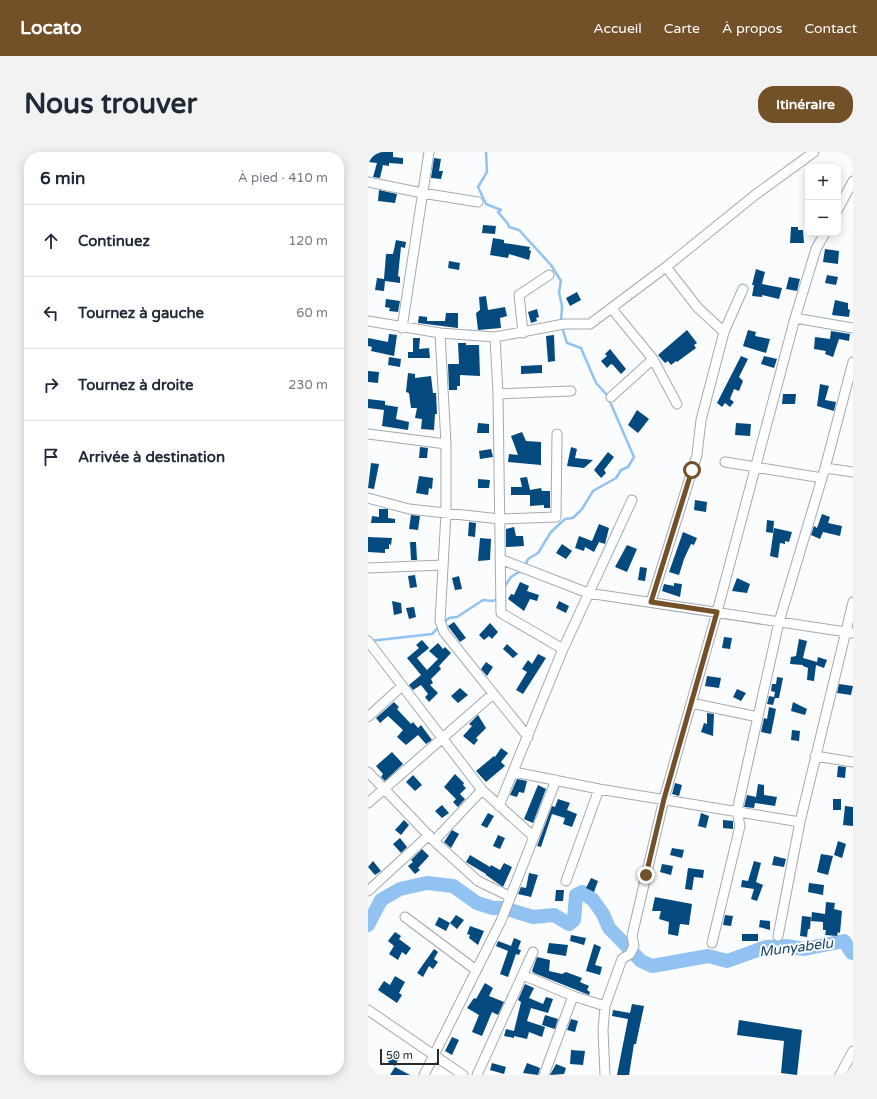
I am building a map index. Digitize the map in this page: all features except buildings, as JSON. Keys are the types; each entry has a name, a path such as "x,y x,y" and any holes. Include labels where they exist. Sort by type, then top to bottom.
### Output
{"street":[{"path":"402,328 429,152"},
{"path":"368,321 402,328 440,333 495,337 523,333 562,324 590,324 666,267 755,195 814,152"},
{"path":"841,203 853,181"},
{"path":"368,182 478,202"},
{"path":"605,1075 603,1030 605,1006 622,959 632,950 632,936 664,799 717,612 795,318 816,249 823,236"},
{"path":"666,267 698,308 724,332"},
{"path":"523,333 519,295 549,275"},
{"path":"651,602 697,455 701,420 724,332 743,289"},
{"path":"612,309 653,359 677,404"},
{"path":"795,318 853,328"},
{"path":"440,333 446,444 446,513 441,624 493,694 528,737"},
{"path":"495,337 498,394 501,613 563,649"},
{"path":"611,397 653,359"},
{"path":"712,943 740,826 736,811 779,622 826,468 853,362"},
{"path":"498,394 571,391"},
{"path":"368,434 446,444"},
{"path":"368,498 410,509 500,519 556,517 557,434"},
{"path":"725,462 822,478"},
{"path":"826,468 853,472"},
{"path":"499,806 563,649 632,500"},
{"path":"500,559 588,593 850,632"},
{"path":"368,568 444,565"},
{"path":"778,936 800,822 815,756 850,632 853,602"},
{"path":"368,641 482,790 533,836"},
{"path":"368,717 402,686"},
{"path":"368,803 493,694"},
{"path":"691,703 758,716"},
{"path":"815,756 853,762"},
{"path":"368,772 432,838 478,881 509,898"},
{"path":"514,772 599,789 800,822"},
{"path":"424,1075 504,912 556,780"},
{"path":"566,881 599,789"},
{"path":"368,891 432,838 482,790"},
{"path":"405,917 476,970"},
{"path":"477,1075 533,952"},
{"path":"522,974 573,996 605,1006"},
{"path":"544,1075 573,996"},
{"path":"368,1010 463,1075"},
{"path":"844,1073 853,1051"}],"waterway":[{"path":"486,152 487,172 478,187 486,204 501,210 498,212 509,227 519,230 551,265 561,281 559,292 562,306 561,322"},
{"path":"525,566 528,559 538,553 551,532 565,519 573,518 582,509 593,491 616,478 621,470 628,467 634,457 607,395 596,383 581,348 567,343 562,327"},
{"path":"503,589 511,577 522,570"},
{"path":"443,623 449,618 457,617 483,600 493,601 498,598"},
{"path":"370,641 432,634 440,626"},
{"name":"Munyabelu","path":"368,925 381,900 400,889 427,883 453,886 477,903 493,908 504,908 533,917 554,915 569,924 574,920 576,895 582,892 593,900 603,914 609,928 641,961 652,966 708,956 727,961 766,947 786,946 804,949 844,941 852,953 853,952"}],"route":[{"path":"646,875 664,799 717,612 651,602 692,470"}]}
